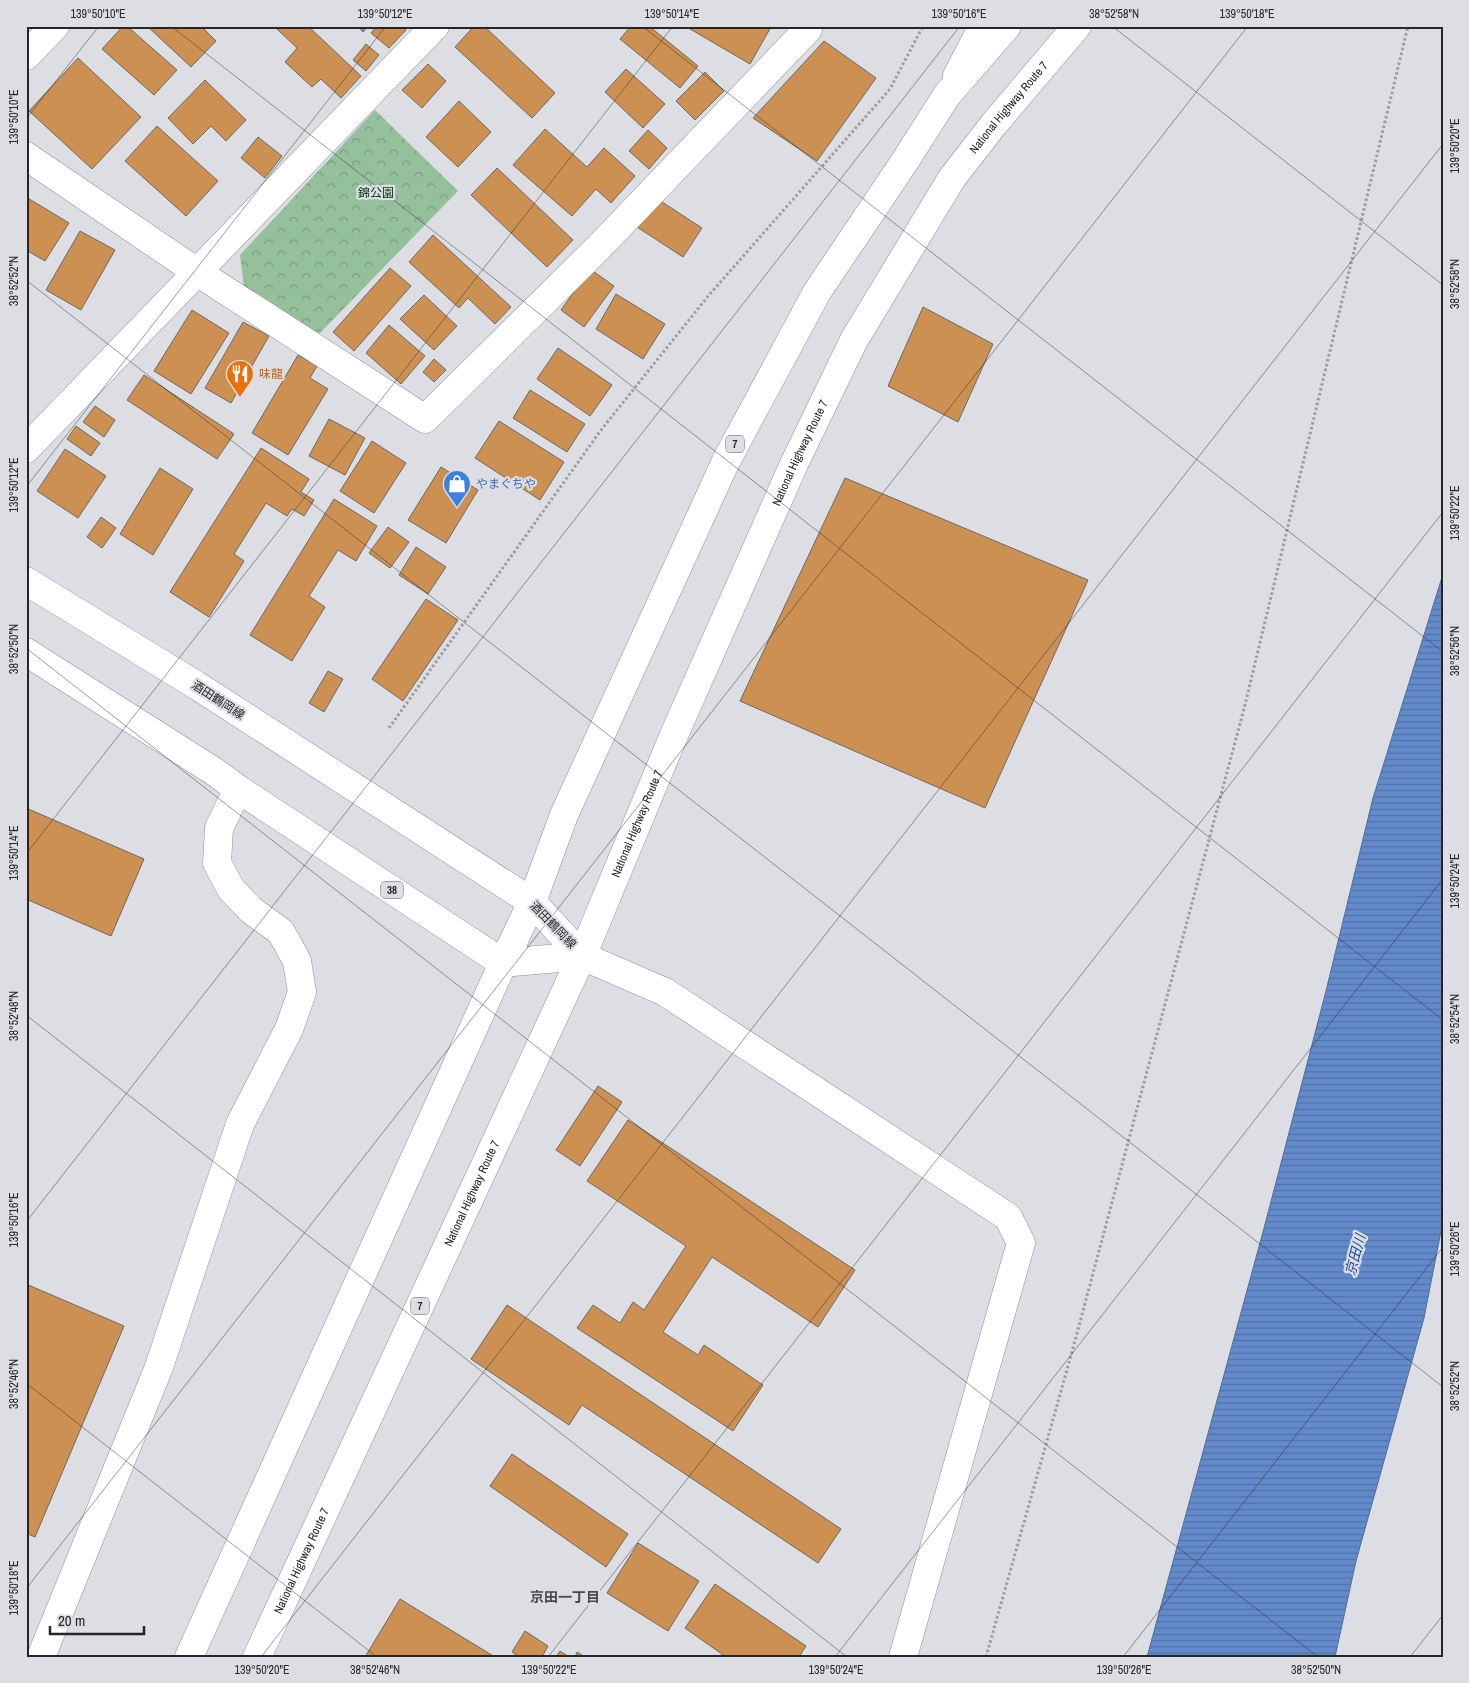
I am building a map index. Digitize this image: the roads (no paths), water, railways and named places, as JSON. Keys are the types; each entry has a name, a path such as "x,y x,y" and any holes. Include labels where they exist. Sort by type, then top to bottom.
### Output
{"main road":[{"path":"26,56 55,26"},
{"path":"26,449 435,26"},
{"path":"26,156 197,272 425,419 601,245 808,29 803,26"},
{"path":"947,95 983,26"},
{"name":"7","path":"189,1657 532,902 564,815 726,461 817,292 947,95 1007,26"},
{"name":"National Highway Route 7","path":"257,1657 582,956 674,735 794,464 854,340 952,178 994,124 1077,26"},
{"name":"酒田鶴岡線","path":"26,581 196,685 532,902 582,956"},
{"name":"38","path":"26,652 215,772 503,963"},
{"path":"41,1657 159,1367 240,1124 289,1029 302,992 297,961 280,932 251,910 231,889 217,863 218,828 238,789"},
{"path":"582,956 665,992 1008,1217 1021,1243 903,1657"},
{"name":"酒田鶴岡線","path":"503,963 582,956"}],"water":[{"name":"京田川","path":"1443,574 1443,1221 1424,1318 1356,1561 1335,1657 1147,1657 1263,1232 1325,995 1373,798"}],"place":[{"name":"味龍","path":"240,398"},
{"name":"やまぐちや","path":"457,508"}],"district":[{"name":"京田一丁目","path":"565,1597"}],"park label":[{"name":"錦公園","path":"376,193"}]}
